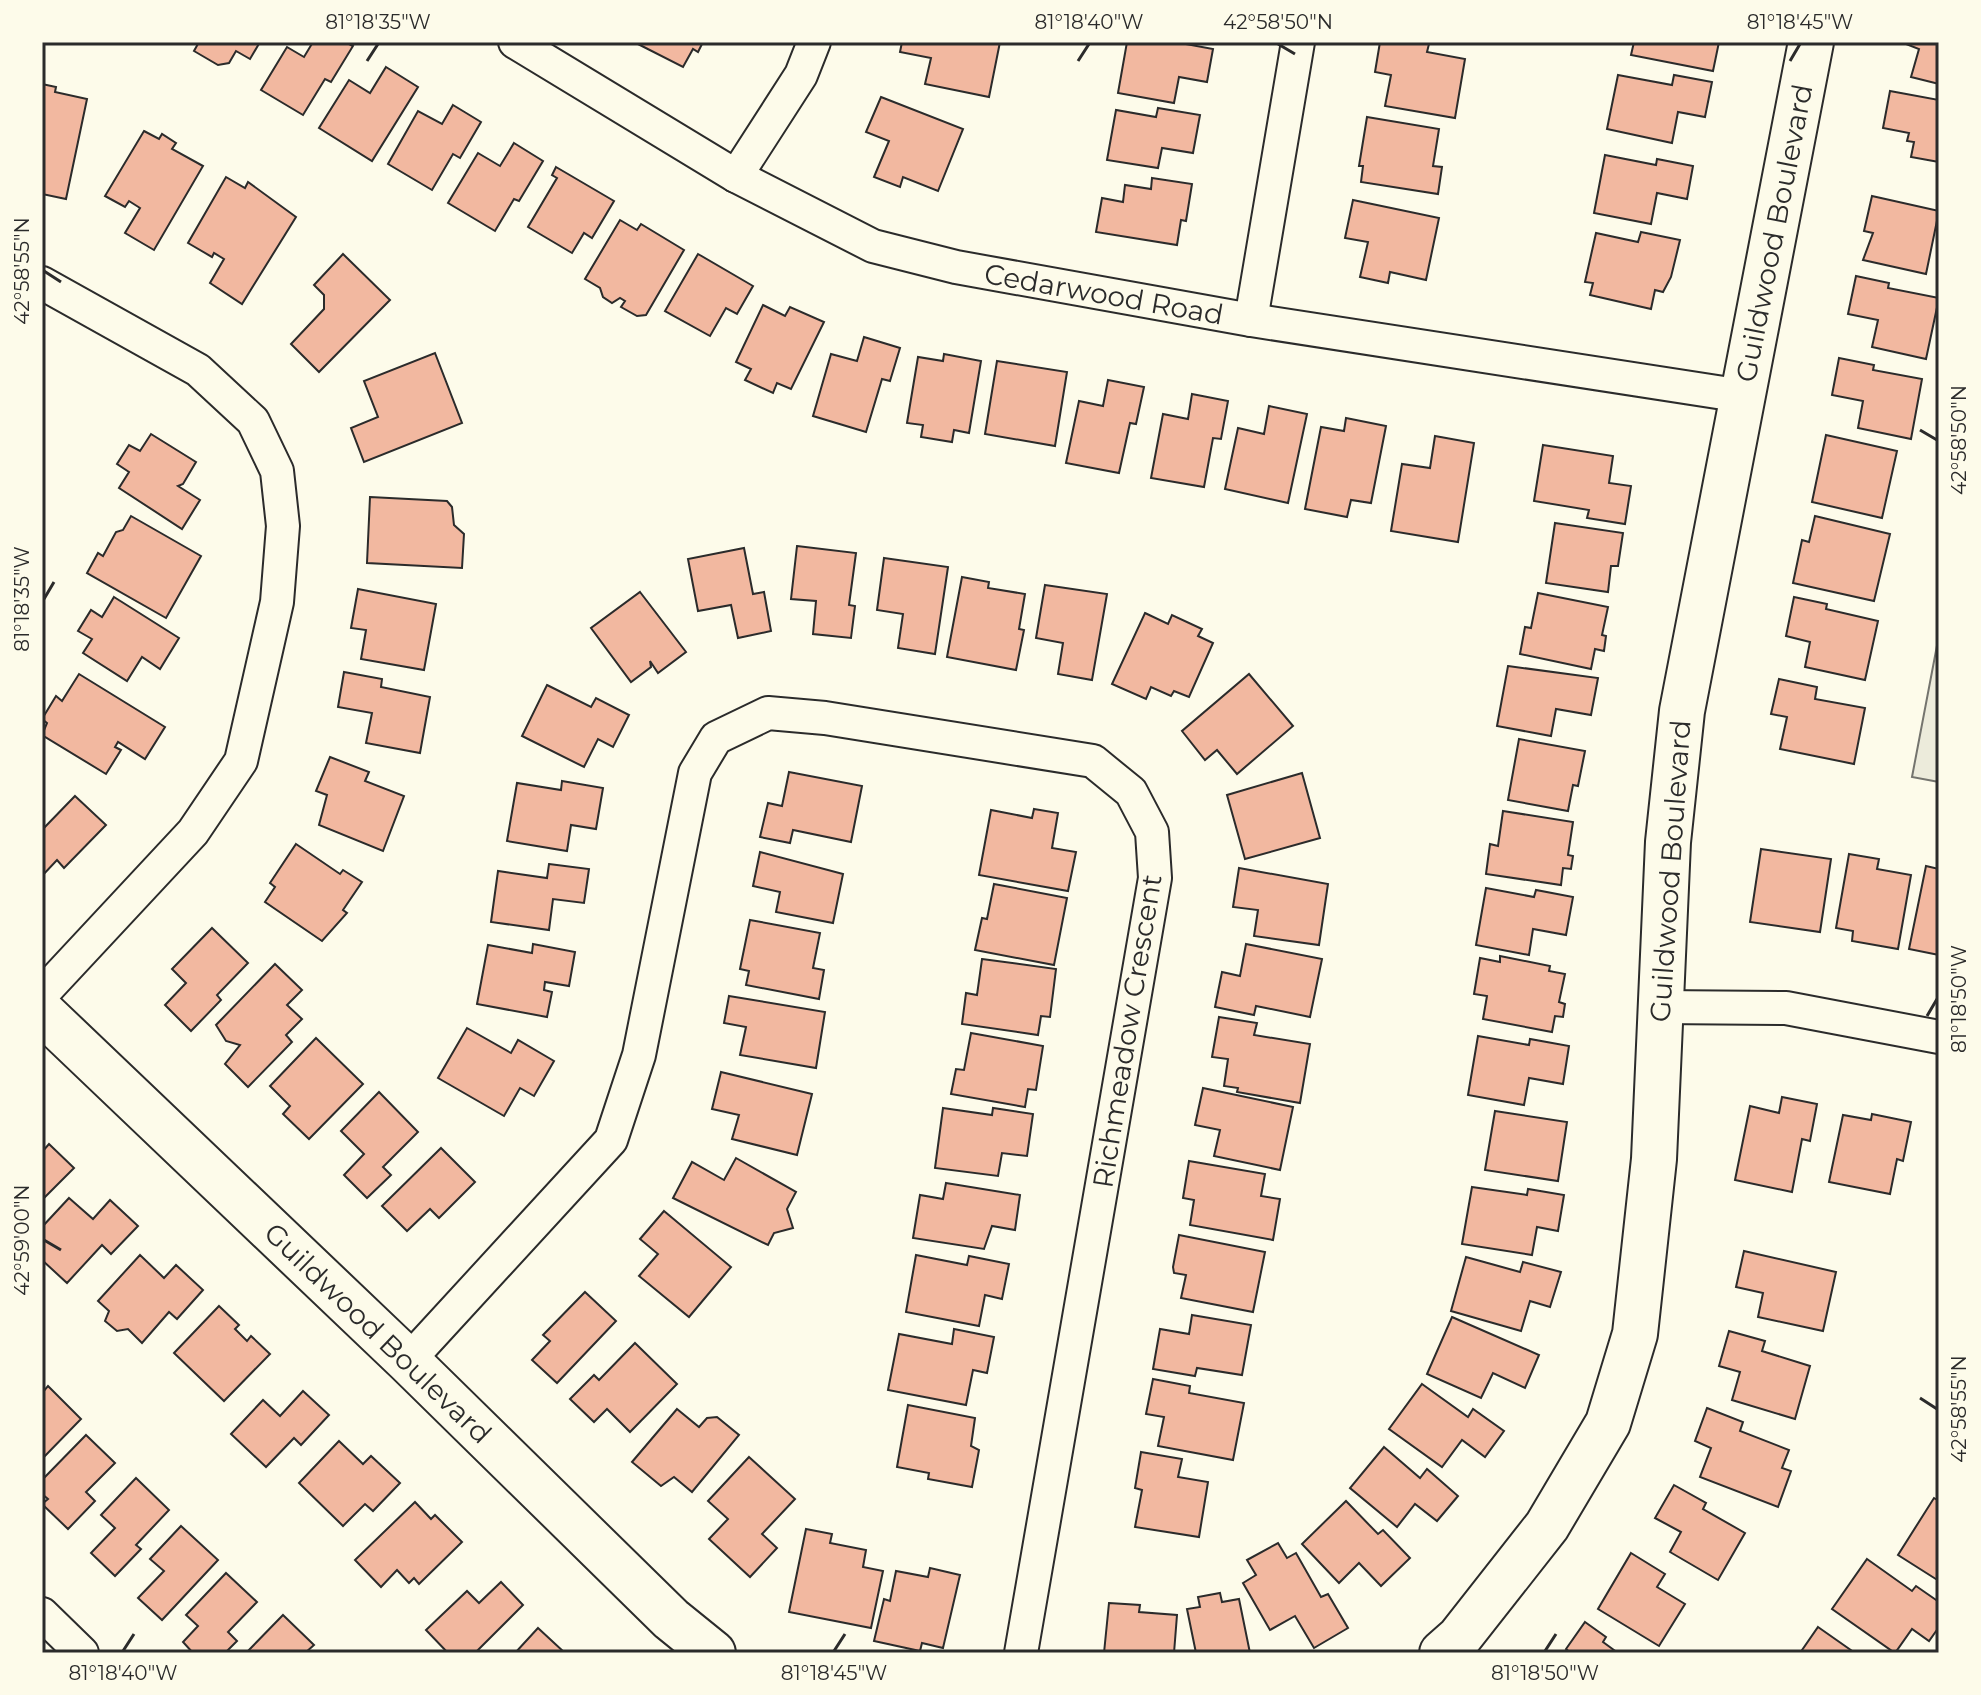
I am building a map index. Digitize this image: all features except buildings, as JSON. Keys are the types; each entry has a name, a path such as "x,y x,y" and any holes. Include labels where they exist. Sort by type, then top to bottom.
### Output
{"street":[{"name":"Cedarwood Road","path":"515,42 736,176 873,246 956,267 1251,320 1743,396"},
{"path":"736,176 801,75 814,42"},
{"path":"1251,320 1298,42"},
{"name":"Guildwood Boulevard","path":"1442,1653 1459,1638 1547,1526 1608,1423 1635,1334 1654,1159 1658,1007 1668,842 1682,711 1811,42"},
{"path":"42,283 198,370 253,421 277,471 283,526 277,602 241,761 193,832 42,994"},
{"name":"Richmeadow Crescent","path":"408,1361 611,1140 639,1055 695,773 716,738 768,713 825,718 1093,761 1131,792 1152,832 1155,878 1021,1653"},
{"path":"1658,1007 1786,1008 1939,1037"},
{"name":"Guildwood Boulevard","path":"42,1012 408,1361 671,1619 713,1653"},
{"path":"42,1614 82,1653"}],"shaded area":[{"path":"1939,635 1939,782 1912,777"}]}
